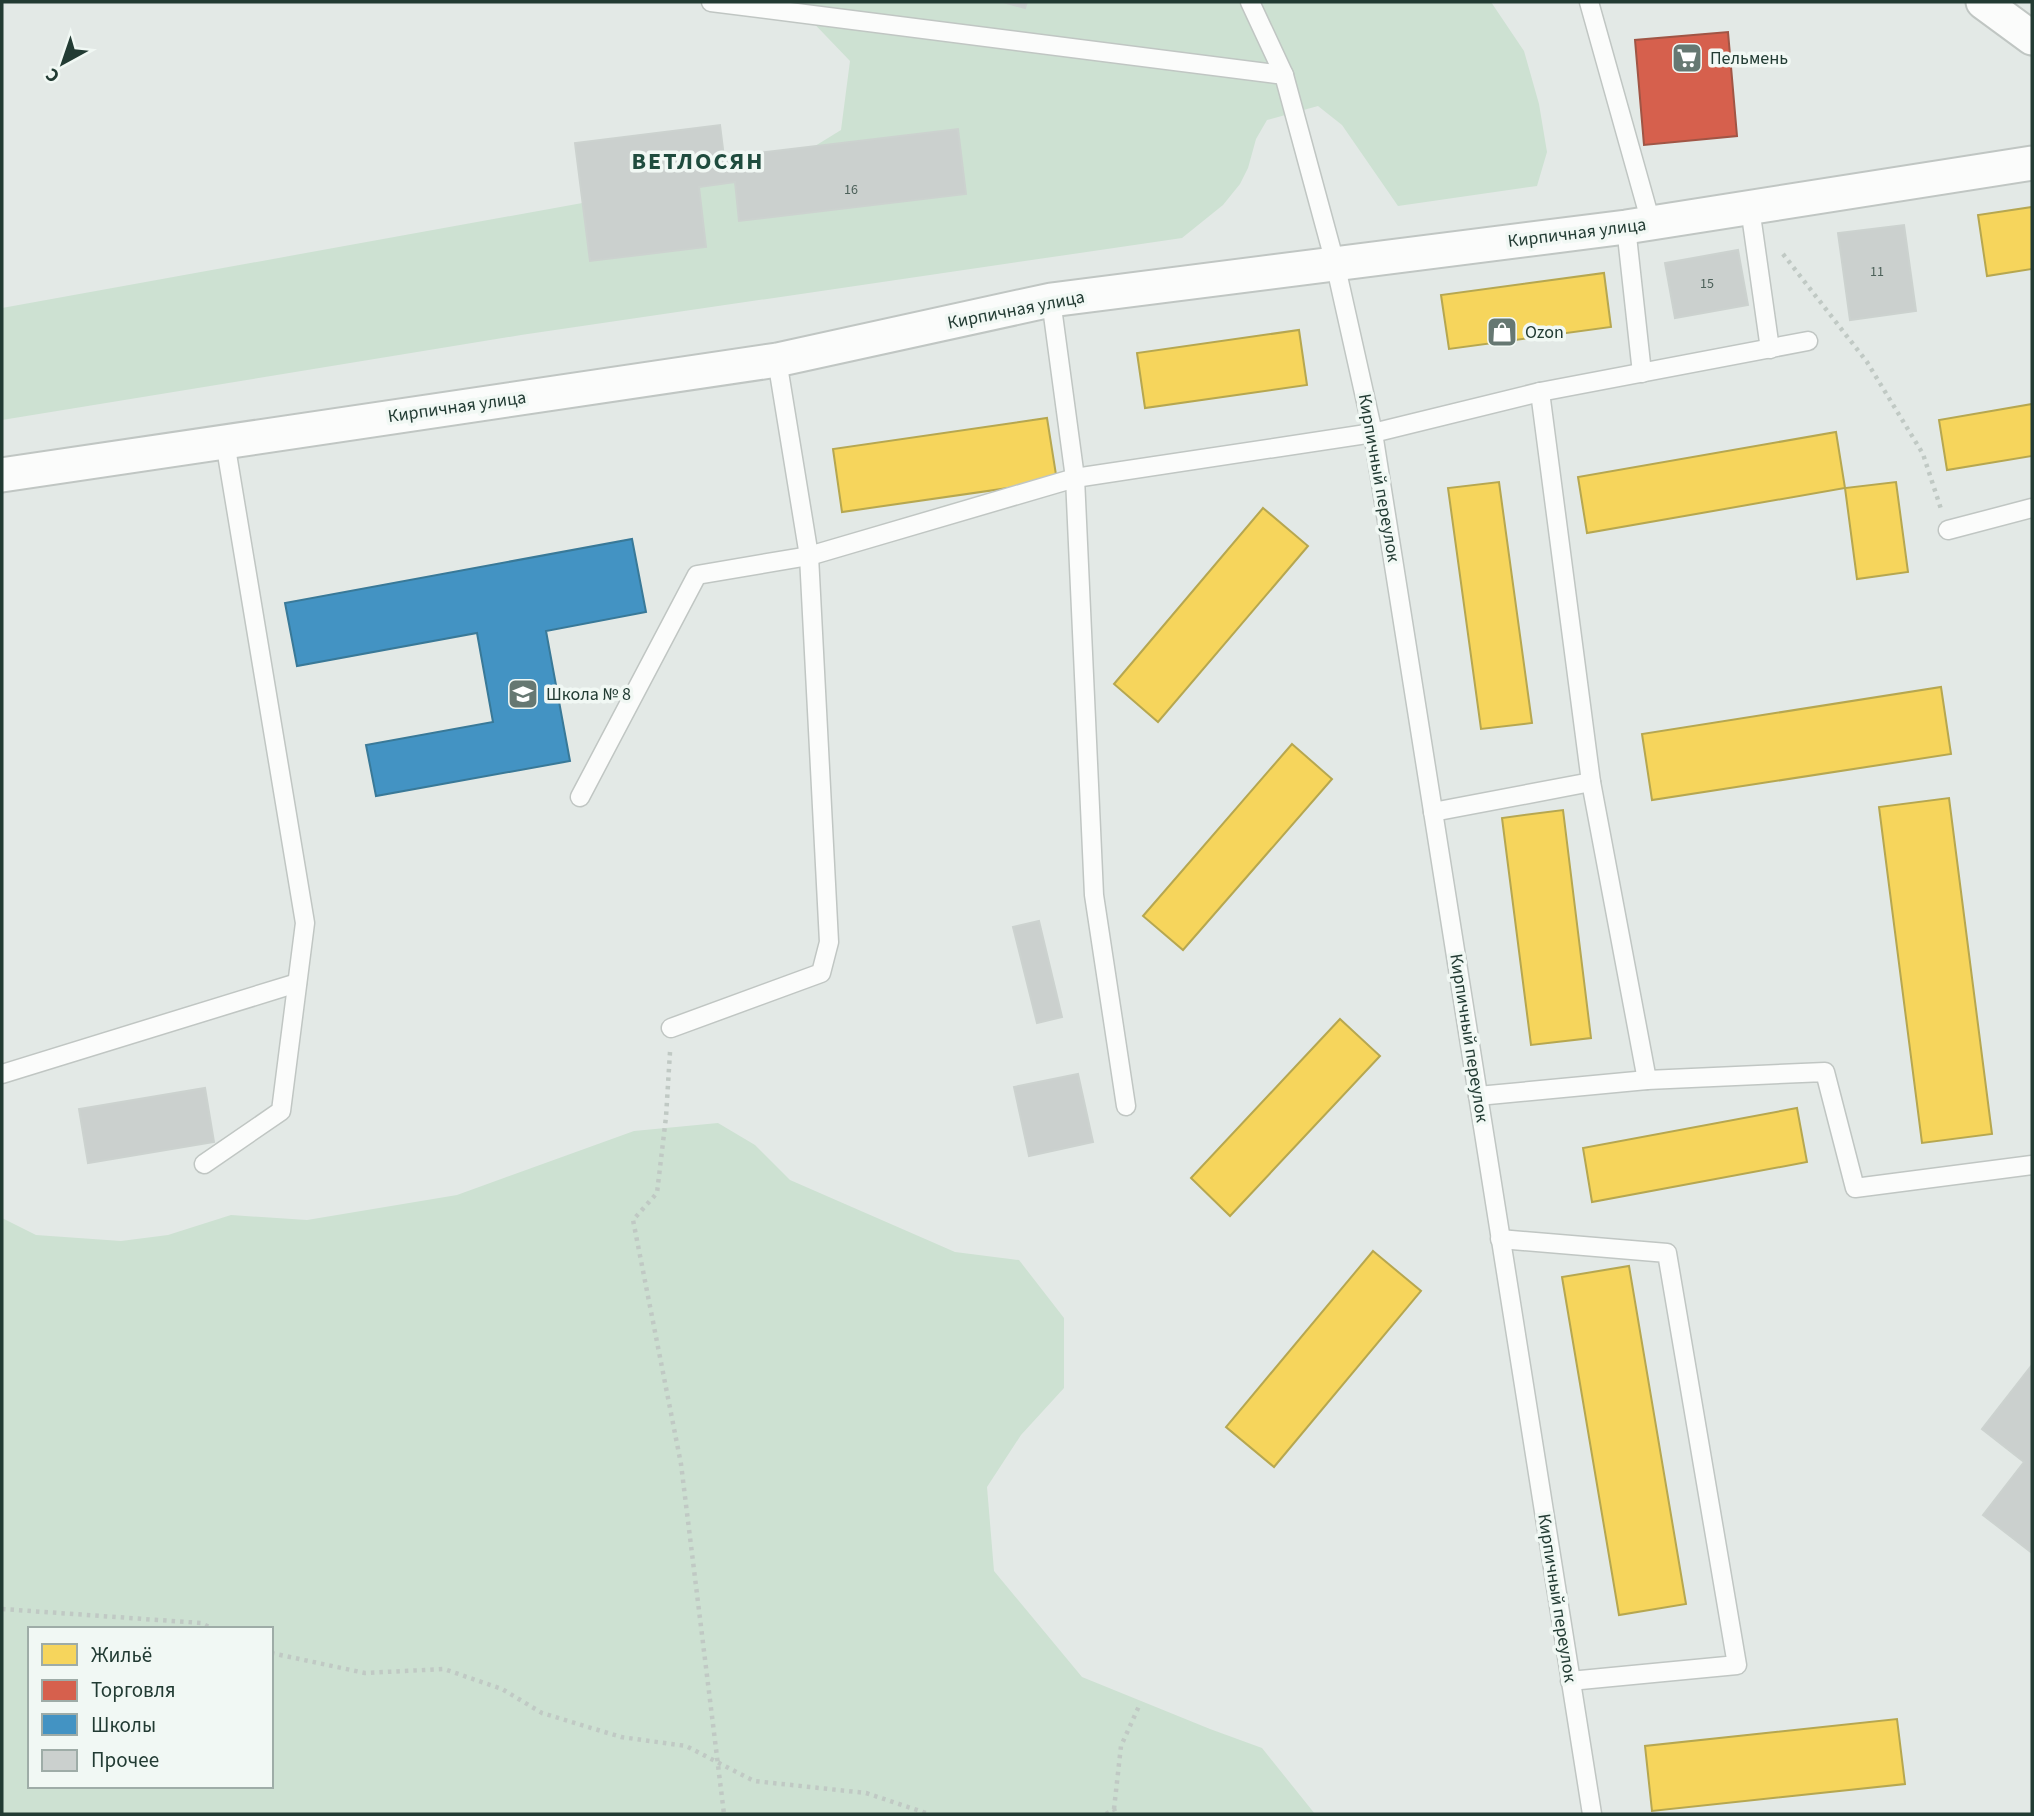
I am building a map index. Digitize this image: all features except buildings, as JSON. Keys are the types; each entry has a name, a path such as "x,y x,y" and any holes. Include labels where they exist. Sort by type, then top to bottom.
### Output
{"street":[{"path":"1983,2 2032,38"},
{"name":"Кирпичная улица","path":"2,475 777,360 1051,300 1639,225 2032,163"}],"lane":[{"path":"711,2 1284,75"},
{"name":"Кирпичный переулок","path":"1250,2 1284,75 1335,264 1373,433 1592,1814"},
{"path":"1589,2 1639,225 1643,373"},
{"path":"1750,208 1770,349"},
{"path":"1051,300 1075,478 1094,895 1126,1106"},
{"path":"580,797 697,576 809,556 1075,478 1373,433 1541,392 1808,341"},
{"path":"671,1028 821,972 829,942 809,556 777,360"},
{"path":"1541,392 1591,782 1647,1080"},
{"path":"204,1164 281,1111 305,923 225,442"},
{"path":"1948,530 2032,508"},
{"path":"1433,812 1591,782"},
{"path":"2,1074 297,983"},
{"path":"1478,1096 1647,1080 1825,1072 1855,1188 2032,1165"},
{"path":"1500,1238 1667,1253 1737,1665 1570,1681"}],"path":[{"path":"1781,252 1867,362 1923,454 1948,530"},
{"path":"671,1028 666,1117 657,1193 633,1220 681,1464 724,1814"},
{"path":"2,1609 201,1623 210,1627"},
{"path":"273,1653 365,1673 444,1669 502,1689 541,1713 621,1737 686,1746 754,1781 866,1793 929,1814"},
{"path":"1106,1814 1115,1812 1121,1746 1139,1706"}],"green space":[{"path":"780,2 1491,2 1524,51 1539,104 1547,152 1537,186 1398,206 1342,125 1318,106 1267,120 1256,139 1248,168 1240,184 1223,205 1182,238 521,335 2,420 2,308 781,167 841,130 850,61 802,11"},
{"path":"718,1123 755,1145 790,1180 955,1252 1019,1260 1064,1318 1064,1388 1021,1435 987,1487 994,1571 1082,1677 1262,1748 1315,1814 2,1814 2,1218 36,1235 121,1241 168,1235 231,1215 307,1220 457,1195 634,1131"}],"place":[{"name":"Пельмень","path":"1687,58"},
{"name":"Ozon","path":"1502,332"},
{"name":"Школа № 8","path":"523,694"}],"district":[{"name":"ВЕТЛОСЯН","path":"698,161"}]}
